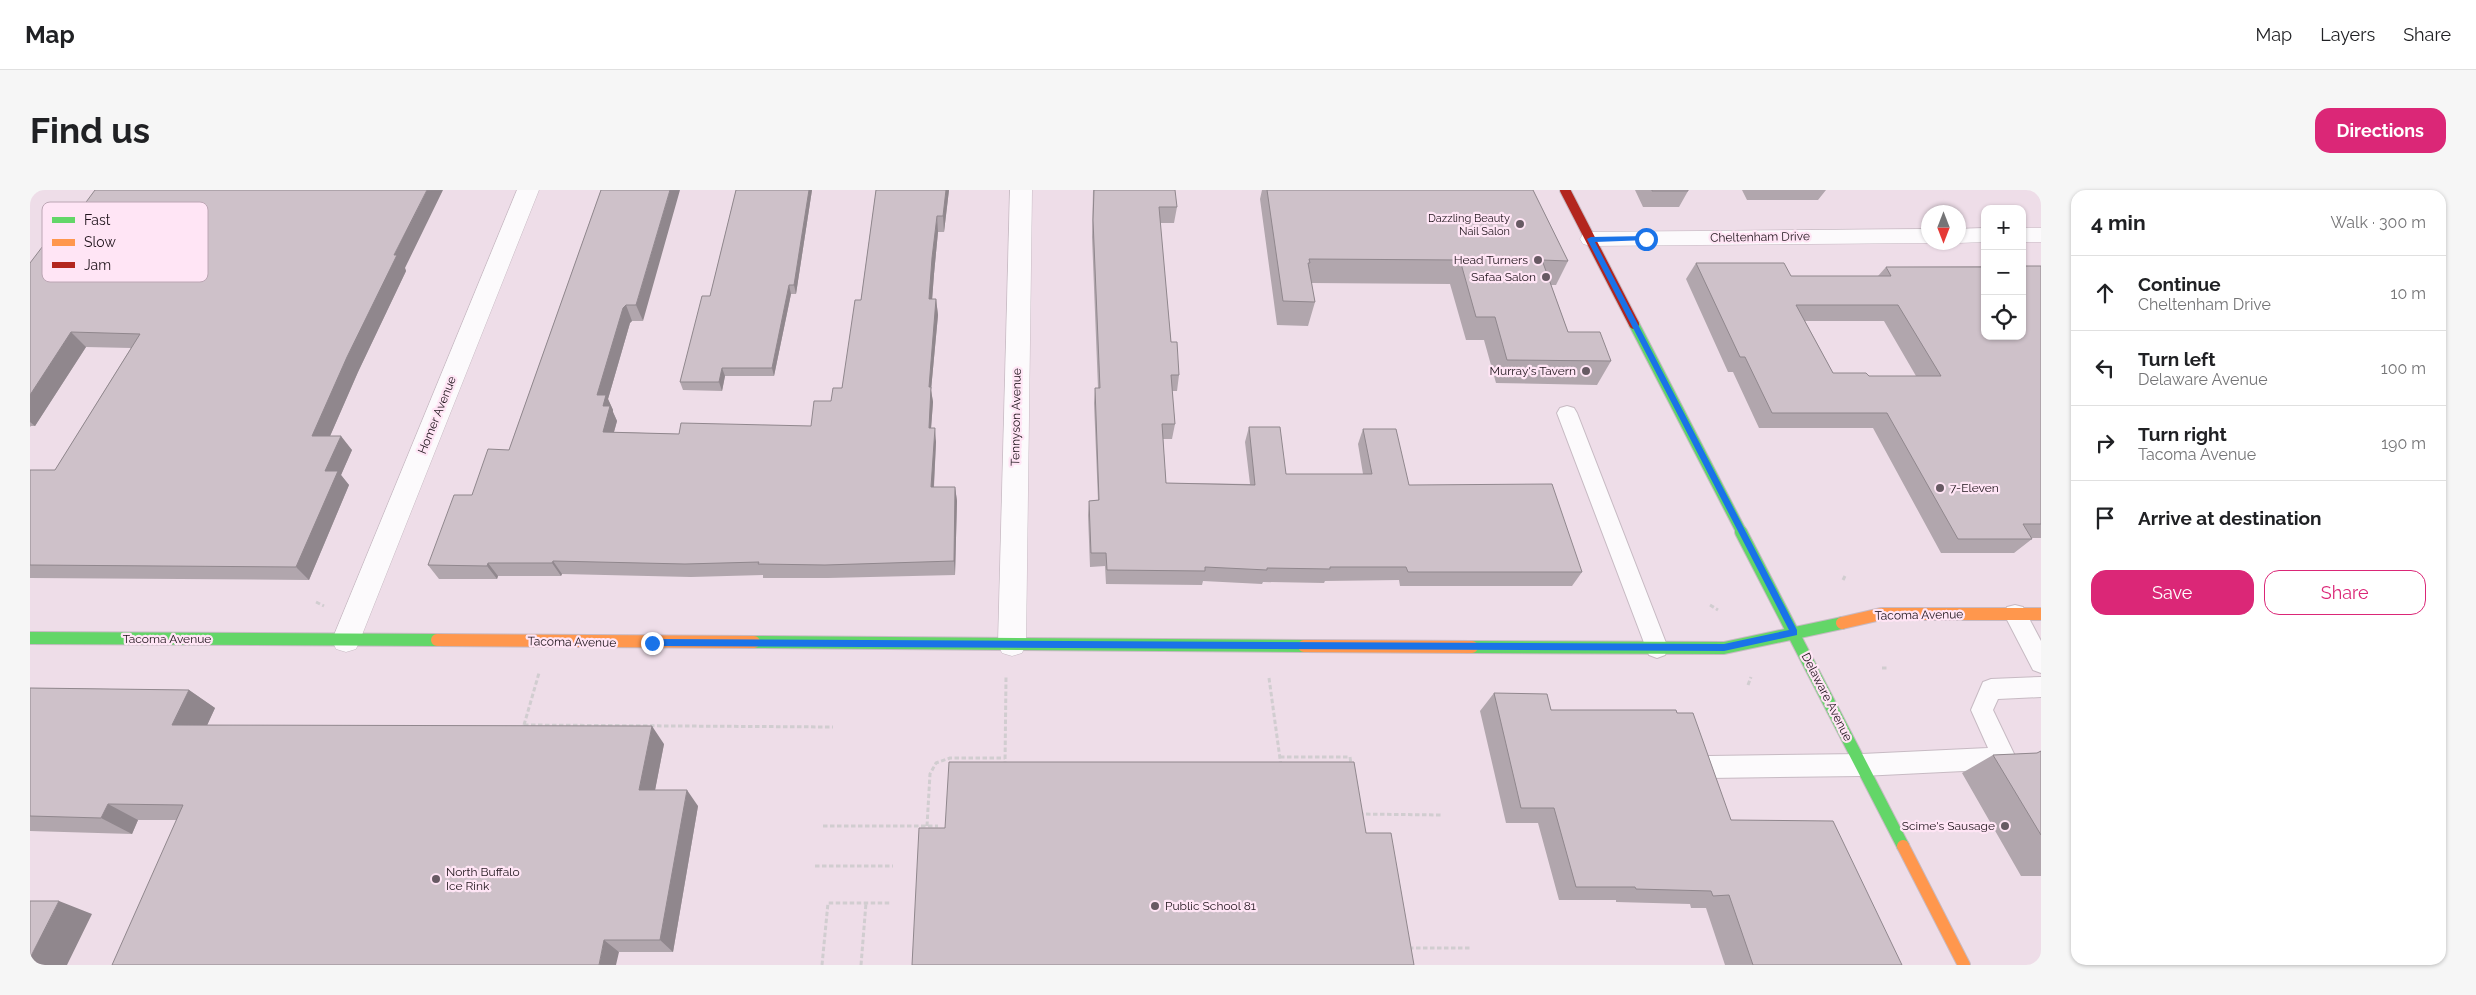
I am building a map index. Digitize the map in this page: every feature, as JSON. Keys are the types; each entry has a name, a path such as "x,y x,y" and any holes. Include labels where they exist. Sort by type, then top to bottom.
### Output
{"street":[{"name":"Homer Avenue","path":"346,640 528,190"},
{"name":"Tennyson Avenue","path":"1012,644 1021,190"},
{"name":"Delaware Avenue","path":"1565,190 1964,965"},
{"path":"2026,235 2041,235"},
{"name":"Cheltenham Drive","path":"1591,239 1921,236"},
{"path":"1966,236 1981,236"},
{"name":"Tacoma Avenue","path":"30,638 1724,648 1881,614 2041,614"}],"lane":[{"path":"1567,413 1658,648"},
{"path":"2015,614 2041,663"},
{"path":"1709,766 1862,765 2004,758 1982,710 1991,689 2041,687"}],"path":[{"path":"1843,580 1845,576"},
{"path":"316,602 325,606"},
{"path":"1710,605 1718,610"},
{"path":"1265,645 1281,766"},
{"path":"523,731 540,668"},
{"path":"1882,668 1887,668"},
{"path":"1005,767 1006,677"},
{"path":"1748,685 1751,677"},
{"path":"524,725 833,727"},
{"path":"1280,757 1350,757 1352,767"},
{"path":"927,826 930,774 936,763 950,758 1005,758"},
{"path":"1358,804 1362,824"},
{"path":"1354,814 1443,814"},
{"path":"823,826 938,826"},
{"path":"815,866 893,866"},
{"path":"822,965 828,903 890,903"},
{"path":"861,965 866,903"},
{"path":"1399,948 1470,948"}],"building":[{"path":"95,190 427,190 394,255 397,255 347,357 312,436 341,436 325,471 338,471 296,567 30,565 30,470 55,470 140,334 71,332 30,395 30,263 42,247 42,282 208,282 208,202 86,202"},
{"path":"601,190 670,190 636,305 626,305 623,308 597,395 606,395 603,406 610,406 603,432 679,434 681,423 811,426 814,401 831,401 833,388 842,388 855,300 861,300 876,190 946,190 943,216 937,216 929,299 936,299 929,387 931,387 929,428 935,428 931,487 955,487 954,561 825,565 758,564 759,562 685,564 553,561 552,563 488,563 487,566 428,565 454,495 472,495 488,449 509,450"},
{"path":"736,190 809,190 794,285 789,285 772,368 722,368 719,382 680,382 702,296 710,296"},
{"path":"1094,190 1175,190 1177,207 1159,207 1171,342 1177,342 1179,375 1171,375 1175,424 1162,424 1166,483 1255,485 1249,427 1280,427 1286,474 1372,474 1363,429 1396,429 1409,485 1552,484 1582,572 1408,572 1406,567 1267,568 1267,570 1205,567 1205,571 1107,570 1106,553 1091,553 1089,501 1099,500 1095,388 1100,388 1093,220"},
{"path":"1267,190 1533,190 1568,261 1542,260 1568,332 1600,332 1611,361 1507,360 1495,317 1476,317 1460,260 1309,259 1310,263 1308,263 1315,302 1283,301"},
{"path":"1688,190 1688,191 1652,191"},
{"path":"1696,263 1784,263 1791,276 1891,276 1886,267 1981,267 1981,340 2026,340 2026,266 2041,266 2041,524 2023,524 2032,539 1958,539 1887,413 1772,413 1745,357 1740,357","holes":["1796,305 1898,305 1941,376 1869,376 1866,373 1833,373"]},
{"name":"North Buffalo Ice Rink","path":"30,688 189,690 172,725 652,726 639,790 687,790 660,940 604,940 599,965 112,965 183,805 108,804 101,818 30,816"},
{"path":"1494,693 1547,694 1551,710 1676,710 1677,713 1693,713 1731,820 1833,821 1902,965 1753,965 1729,895 1713,896 1711,891 1636,889 1635,887 1576,887 1554,808 1521,808"},
{"path":"2041,751 2041,835 1993,755 2037,753"},
{"name":"Public School 81","path":"949,762 1354,762 1366,833 1391,833 1414,965 912,965 919,828 945,828"},
{"path":"30,901 59,901 30,958"}],"traffic: fast":[{"path":"1634,324 1903,846"},
{"path":"1472,647 1724,648 1842,623"},
{"path":"30,638 437,640"},
{"path":"754,642 1304,646"}],"traffic: slow":[{"path":"1842,623 1881,614 2041,614"},
{"path":"437,640 754,642"},
{"path":"1304,646 1472,647"},
{"path":"1903,846 1964,965"}],"traffic: jam":[{"path":"1565,190 1634,324"}],"place":[{"name":"Dazzling Beauty Nail Salon","path":"1520,224"},
{"name":"Head Turners","path":"1538,260"},
{"name":"Safaa Salon","path":"1546,277"},
{"name":"Murray's Tavern","path":"1586,371"},
{"name":"7-Eleven","path":"1940,488"},
{"name":"Scime's Sausage","path":"2005,826"},
{"name":"North Buffalo Ice Rink","path":"436,879"},
{"name":"Public School 81","path":"1155,906"}],"route":[{"path":"652,643 1724,648 1794,632 1591,239 1646,239"}]}
